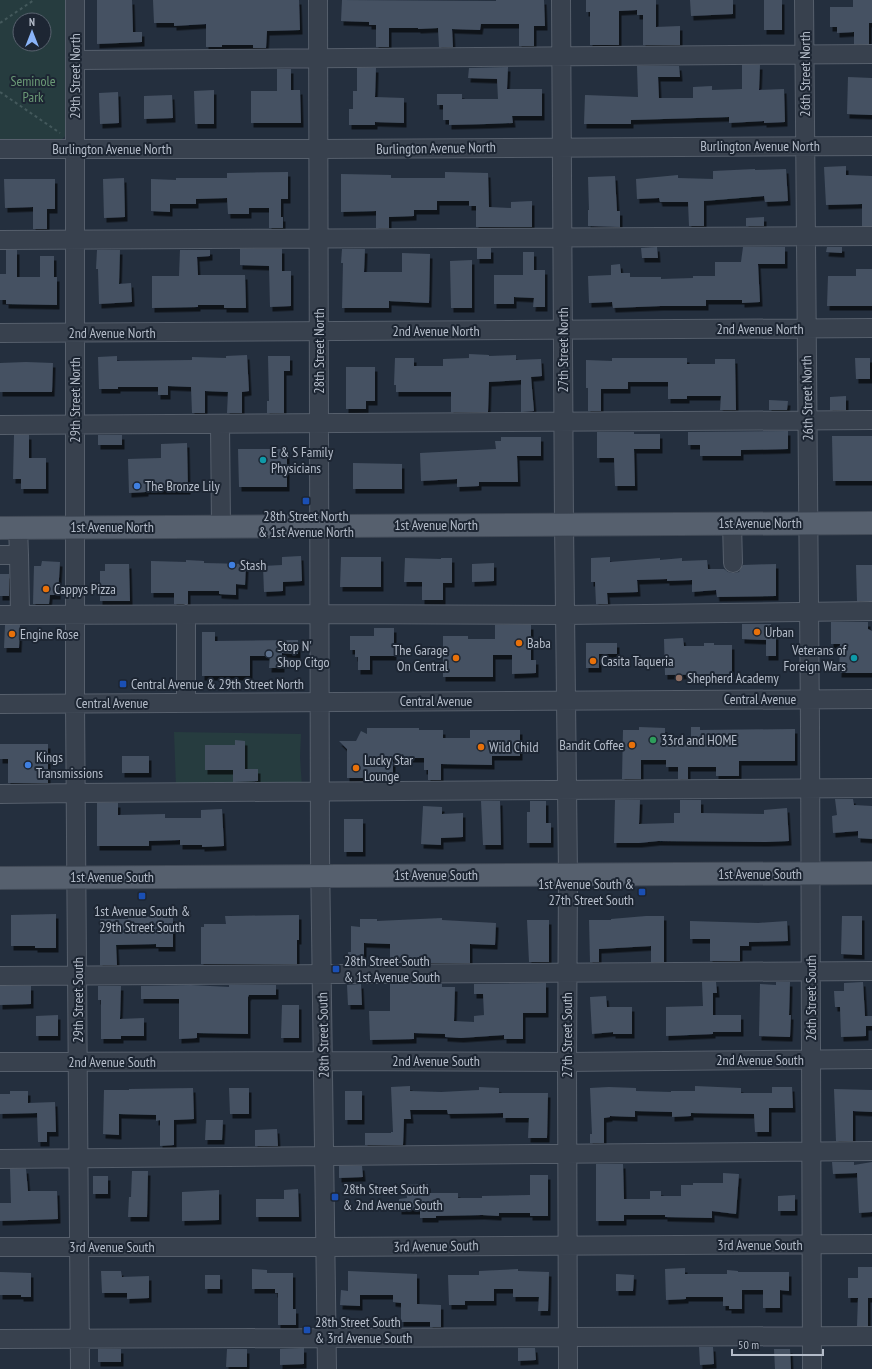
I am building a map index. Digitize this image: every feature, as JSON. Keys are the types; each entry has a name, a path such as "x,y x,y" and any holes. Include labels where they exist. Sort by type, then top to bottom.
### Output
{"main road":[{"name":"1st Avenue North","path":"9,528 872,523"},
{"name":"1st Avenue South","path":"0,878 872,873"}],"street":[{"name":"29th Street North","path":"75,0 76,703"},
{"name":"28th Street North","path":"318,0 320,702"},
{"name":"27th Street North","path":"561,0 564,524 567,700"},
{"name":"26th Street North","path":"804,0 810,699"},
{"path":"75,60 872,54"},
{"name":"Burlington Avenue North","path":"0,149 872,146"},
{"path":"0,240 872,236"},
{"name":"2nd Avenue North","path":"0,333 872,328"},
{"path":"0,425 872,420"},
{"path":"220,424 221,526"},
{"path":"732,523 733,563"},
{"path":"9,528 19,555 20,615"},
{"path":"0,555 19,555"},
{"path":"0,615 566,615 872,611"},
{"path":"186,614 186,703"},
{"name":"26th Street South","path":"810,699 812,1369"},
{"name":"Central Avenue","path":"0,704 872,699"},
{"name":"27th Street South","path":"567,700 568,875 566,1062 568,1369"},
{"name":"28th Street South","path":"320,702 327,1369"},
{"name":"29th Street South","path":"76,703 80,1369"},
{"path":"0,794 872,788"},
{"path":"0,976 872,971"},
{"name":"2nd Avenue South","path":"0,1062 566,1062 872,1059"},
{"path":"0,1159 872,1152"},
{"name":"3rd Avenue South","path":"0,1247 872,1244"},
{"path":"0,1339 872,1336"}],"path":[{"path":"0,23 34,0"},
{"path":"0,92 60,134"},
{"path":"58,136 60,134 60,126"}],"green space":[{"name":"Seminole Park","path":"0,0 67,0 66,135 59,143 0,143"},
{"path":"174,732 301,734 300,757 302,787 176,787"}],"building":[{"path":"97,0 132,0 133,32 142,32 142,42 97,44"},
{"path":"153,0 299,0 300,30 267,31 266,48 253,48 253,45 222,45 222,47 206,47 206,24 174,26 174,23 154,23"},
{"path":"342,0 544,0 545,26 534,26 534,46 519,46 519,24 481,24 480,30 452,29 453,47 439,47 438,28 389,28 389,47 376,47 376,25 369,25 369,22 341,21"},
{"path":"586,0 656,0 656,27 680,26 680,45 643,45 643,15 637,15 637,10 619,11 619,45 590,45 590,12 586,12"},
{"path":"690,0 733,0 733,14 691,16"},
{"path":"764,0 782,0 782,30 764,30"},
{"path":"853,0 872,0 872,23 869,23 869,44 854,44 854,32 837,33 837,27 830,27 830,7 853,7"},
{"path":"742,65 760,65 759,90 784,89 785,122 764,123 764,121 729,123 729,117 631,120 631,124 584,124 585,95 638,97 637,66 679,66 680,77 658,77 659,98 693,98 693,87 712,86 712,90 742,89"},
{"path":"508,67 507,89 542,89 542,116 512,116 513,123 449,125 449,120 443,120 443,105 437,105 437,94 462,94 462,99 498,99 497,79 468,78 469,68"},
{"path":"357,68 376,68 375,97 404,98 404,123 375,122 375,125 349,125 349,109 353,109 353,91 357,91"},
{"path":"277,69 291,69 291,90 300,90 301,123 251,123 251,91 277,91"},
{"path":"848,77 872,78 872,115 847,114"},
{"path":"214,90 214,124 195,124 194,91"},
{"path":"118,92 119,123 100,124 99,93"},
{"path":"172,95 173,118 144,119 144,96"},
{"path":"846,166 846,175 872,176 872,226 862,226 862,204 826,205 824,167"},
{"path":"786,169 788,201 765,202 764,196 704,201 704,226 689,226 688,202 660,202 659,198 637,199 636,179 678,175 678,178 713,179 713,171"},
{"path":"288,172 288,199 281,199 281,217 283,217 283,228 269,228 269,208 249,208 249,214 228,214 227,198 196,199 196,204 170,204 170,212 151,211 151,179 176,180 176,178 227,178 227,173"},
{"path":"445,172 488,173 489,207 511,208 511,202 532,201 532,227 476,227 476,206 469,206 469,201 437,201 437,210 414,210 414,216 389,217 389,228 376,228 376,211 341,212 341,174 391,175 391,178 445,178"},
{"path":"615,176 617,211 620,211 620,227 588,226 588,177"},
{"path":"124,178 125,217 104,218 103,179"},
{"path":"4,179 55,179 55,209 47,209 47,229 33,229 33,207 5,208"},
{"path":"764,217 764,226 746,226 746,218"},
{"path":"657,247 658,258 642,258 641,248"},
{"path":"743,247 785,247 785,264 758,264 760,302 742,303 742,300 706,300 706,306 613,308 612,302 589,303 588,276 611,275 611,265 620,264 621,273 630,273 630,277 661,277 661,279 693,278 693,276 715,276 715,262 741,262"},
{"path":"827,247 842,247 842,253 826,252"},
{"path":"477,248 491,248 491,259 477,259"},
{"path":"240,249 282,249 282,271 291,271 291,306 270,307 269,266 240,265"},
{"path":"342,249 365,249 364,272 402,272 402,253 430,254 429,303 389,301 389,308 342,308"},
{"path":"6,250 17,250 17,277 40,277 40,256 54,256 54,277 57,277 57,305 6,304 6,300 0,300 0,274 6,274"},
{"path":"97,250 120,250 119,284 131,283 132,302 99,304 98,269 96,269"},
{"path":"180,250 210,250 210,256 197,257 198,275 245,275 246,308 224,308 224,305 198,305 198,307 152,308 152,276 179,276"},
{"path":"523,252 534,252 534,270 545,270 545,307 533,307 534,298 514,297 514,304 494,304 494,275 523,275"},
{"path":"472,260 472,308 451,308 450,261"},
{"path":"856,269 872,269 872,306 827,306 828,276 856,276"},
{"path":"469,354 489,356 516,355 516,360 541,359 542,376 531,377 534,411 521,412 521,380 489,382 488,412 451,412 451,392 396,392 396,385 394,385 395,358 414,358 414,366 443,366 443,359 469,358"},
{"path":"247,355 249,391 242,392 242,413 227,413 228,392 205,391 205,413 192,413 191,387 168,386 168,395 158,395 158,387 118,387 118,389 99,389 98,357 117,356 117,361 192,360 192,357 226,358 226,356"},
{"path":"268,356 290,356 290,371 284,371 284,413 267,413 267,401 269,401"},
{"path":"612,358 687,358 687,364 715,364 715,359 735,359 736,410 720,410 721,396 687,396 687,399 668,399 668,382 628,382 628,389 601,389 601,411 588,411 586,360 612,361"},
{"path":"855,358 870,358 870,379 856,379"},
{"path":"0,363 53,363 52,392 0,392"},
{"path":"346,367 375,367 375,401 366,401 366,409 346,409"},
{"path":"846,396 846,410 830,410 830,397"},
{"path":"769,400 788,401 787,410 769,410"},
{"path":"788,431 788,449 741,450 741,456 700,456 700,445 688,445 688,432"},
{"path":"597,432 660,434 660,449 634,449 635,486 615,486 614,458 597,458"},
{"path":"14,435 29,435 29,458 46,458 46,489 21,489 21,479 13,479"},
{"path":"98,435 122,435 122,445 98,445"},
{"path":"832,436 872,436 872,481 833,481"},
{"path":"501,437 541,437 541,456 517,456 518,482 479,482 479,486 457,487 457,479 421,481 420,453 496,449 495,441 501,441"},
{"path":"187,443 188,490 146,490 146,492 129,493 128,459 161,458 161,444"},
{"name":"E & S Family Physicians","path":"238,449 287,449 287,487 239,487"},
{"path":"353,463 402,464 402,489 353,489"},
{"path":"301,556 302,581 283,582 283,591 264,592 263,566 282,565 282,557"},
{"path":"341,557 381,557 381,587 340,587"},
{"path":"610,557 610,562 660,558 660,560 682,558 682,561 707,560 708,569 724,569 733,573 739,572 743,565 776,564 776,596 717,597 716,590 692,592 692,580 637,580 638,592 607,593 608,604 596,604 595,582 591,582 591,558"},
{"path":"405,558 452,558 452,583 443,583 443,600 422,600 422,582 404,582"},
{"path":"186,560 204,561 204,563 246,564 245,585 236,584 236,595 219,594 219,591 188,591 188,604 174,604 174,593 151,593 151,561 186,562"},
{"name":"Cappys Pizza","path":"42,561 60,562 58,595 50,595 49,604 33,604 34,566 41,566"},
{"path":"494,563 494,581 472,582 472,564"},
{"path":"105,564 129,564 130,601 100,601 100,571 105,571"},
{"path":"856,565 872,565 872,601 857,601"},
{"path":"0,574 9,574 9,596 0,596"},
{"name":"Veterans of Foreign Wars","path":"831,622 868,622 868,629 872,631 872,673 839,673 840,644 831,644"},
{"path":"742,624 771,624 771,635 776,635 776,656 766,656 766,640 742,639"},
{"name":"Engine Rose","path":"5,625 20,625 19,648 4,648"},
{"path":"495,625 531,625 531,660 536,660 536,673 512,674 512,655 493,655 493,677 443,677 443,636 468,636 468,639 495,639"},
{"path":"374,628 394,628 394,656 370,656 370,670 358,670 358,657 355,657 355,650 350,650 350,636 374,636"},
{"path":"202,632 215,632 215,641 298,640 298,654 282,653 282,668 269,668 270,656 250,656 250,676 202,676"},
{"path":"683,638 684,646 704,646 704,643 714,643 714,645 732,645 732,674 665,675 664,639"},
{"name":"Casita Taqueria","path":"586,643 617,643 617,654 599,654 599,668 586,668"},
{"path":"639,727 665,728 665,743 691,744 691,727 700,727 700,730 795,729 795,761 739,761 739,776 716,776 716,767 688,767 688,779 678,779 678,767 666,767 666,760 641,760 641,779 622,779 623,730 639,730"},
{"path":"367,728 419,728 419,730 443,730 443,738 470,738 470,730 520,730 520,756 492,756 492,765 441,764 441,780 428,780 428,770 424,770 424,758 393,758 393,778 347,778 347,749 339,741 356,741 361,731 367,734"},
{"path":"235,740 245,741 245,769 258,769 258,781 233,782 233,770 205,770 205,745 235,745"},
{"name":"Kings Transmissions","path":"0,744 48,744 48,783 8,783 8,759 0,759"},
{"path":"122,756 149,756 149,773 122,773"},
{"path":"835,799 853,799 854,805 872,806 872,839 858,838 858,831 833,833 832,816 837,815"},
{"path":"615,800 640,800 639,824 674,823 674,813 680,813 680,800 701,800 701,813 764,814 764,810 787,808 789,841 658,841 614,843"},
{"path":"481,801 500,801 501,845 483,845"},
{"path":"530,801 546,801 546,823 551,823 551,843 527,843 527,812 530,812"},
{"path":"97,803 118,803 118,815 165,814 165,818 201,818 201,810 222,809 224,846 202,847 202,845 180,845 180,840 149,841 149,846 97,846"},
{"path":"423,806 442,807 442,814 463,813 463,837 441,838 441,845 421,844"},
{"path":"344,819 363,819 363,852 344,852"},
{"path":"56,914 56,948 11,946 11,915"},
{"path":"299,915 297,964 201,964 201,927 204,927 204,924 226,924 225,916"},
{"path":"128,916 173,917 173,947 156,947 156,944 116,945 117,965 100,965 100,919 128,919"},
{"path":"646,916 664,916 664,962 651,962 651,946 599,949 599,962 590,962 589,920 611,920"},
{"path":"842,916 862,916 862,955 841,954"},
{"path":"442,918 442,920 496,923 495,945 470,944 470,963 390,963 390,944 364,943 364,963 348,964 348,952 351,952 351,926 360,927 360,919 377,919 377,921"},
{"path":"527,920 549,920 549,962 529,962"},
{"path":"690,921 758,923 787,921 788,941 749,942 749,946 740,946 740,961 710,961 710,939 690,939"},
{"path":"702,982 716,982 717,993 713,993 713,1015 741,1015 741,1032 713,1032 713,1034 666,1036 666,1007 703,1006"},
{"path":"776,982 790,982 790,1037 759,1036 760,984 776,985"},
{"path":"863,982 865,1016 872,1016 872,1026 866,1026 866,1036 841,1037 840,1007 835,1007 834,991 844,991 844,983"},
{"path":"546,983 546,1013 523,1013 523,1039 504,1039 504,1035 461,1038 445,1037 445,1034 414,1033 414,1039 370,1040 369,1011 390,1011 390,984 442,984 442,987 455,987 454,1021 474,1022 474,1016 484,1015 483,994 474,994 474,984"},
{"path":"361,984 362,1005 348,1005 347,985"},
{"path":"191,985 229,987 229,985 276,985 276,995 249,995 248,1034 197,1033 197,1038 179,1039 179,999 141,999 141,986"},
{"path":"0,986 31,986 31,1004 0,1005"},
{"path":"98,986 121,986 120,1019 144,1018 144,1036 121,1036 121,1039 101,1039 101,1000 98,1000"},
{"path":"606,996 607,1007 632,1007 632,1034 613,1034 613,1032 592,1034 590,997"},
{"path":"282,1005 299,1005 299,1038 281,1038"},
{"path":"58,1015 58,1036 36,1036 36,1016"},
{"path":"410,1086 410,1091 441,1092 479,1090 479,1087 499,1088 499,1093 548,1093 547,1138 528,1138 529,1118 503,1118 503,1113 448,1114 447,1110 410,1110 411,1119 404,1119 403,1145 365,1145 365,1133 393,1132 391,1087"},
{"path":"695,1086 741,1088 741,1093 772,1093 772,1087 792,1087 793,1108 769,1108 769,1132 755,1132 754,1114 691,1113 691,1116 672,1117 672,1112 635,1111 635,1117 610,1116 604,1118 604,1143 590,1143 590,1134 592,1134 590,1088 636,1088 636,1091 671,1092 695,1091"},
{"path":"193,1088 194,1119 174,1120 174,1145 160,1146 160,1120 156,1121 156,1115 119,1114 119,1135 103,1134 104,1090"},
{"path":"229,1088 249,1088 249,1114 230,1114"},
{"path":"834,1089 872,1090 872,1112 853,1111 853,1141 836,1141"},
{"path":"10,1091 28,1091 28,1103 55,1102 56,1132 47,1132 47,1142 38,1142 37,1113 0,1114 0,1094 10,1094"},
{"path":"345,1091 362,1091 362,1120 345,1120"},
{"path":"206,1120 223,1120 222,1140 205,1140"},
{"path":"277,1129 278,1146 255,1146 255,1130"},
{"path":"832,1162 854,1162 854,1165 872,1162 872,1212 859,1213 857,1173 833,1174"},
{"path":"596,1164 623,1164 624,1199 650,1199 650,1191 661,1191 661,1196 681,1196 681,1185 693,1185 693,1183 723,1183 723,1173 739,1174 736,1214 712,1211 712,1218 665,1217 665,1215 624,1215 624,1221 596,1221"},
{"path":"339,1166 362,1166 363,1177 339,1178"},
{"path":"10,1169 26,1169 28,1191 57,1191 58,1219 0,1221 0,1203 11,1203"},
{"path":"132,1171 148,1171 147,1217 128,1217 129,1197 131,1197"},
{"path":"530,1175 548,1175 548,1216 530,1216 530,1213 499,1213 499,1216 436,1216 436,1218 420,1218 420,1210 399,1210 399,1199 407,1198 406,1185 428,1184 428,1193 458,1193 458,1198 530,1195"},
{"path":"93,1176 108,1176 108,1194 93,1194"},
{"path":"298,1189 299,1217 256,1217 256,1199 284,1199 284,1190"},
{"path":"219,1190 219,1220 182,1221 182,1192"},
{"path":"795,1195 795,1211 778,1211 778,1196"},
{"path":"858,1267 872,1267 872,1298 868,1298 868,1326 857,1326 858,1298 848,1298 848,1278 858,1278"},
{"path":"685,1268 685,1274 727,1274 727,1270 738,1272 789,1272 789,1291 780,1290 780,1308 763,1308 763,1290 742,1290 742,1309 729,1309 729,1306 723,1306 723,1297 686,1297 686,1299 666,1300 665,1269"},
{"path":"252,1269 267,1270 267,1273 293,1273 293,1309 296,1309 296,1325 278,1325 278,1293 275,1293 275,1289 252,1289"},
{"path":"518,1269 518,1271 549,1272 548,1311 538,1311 539,1297 513,1297 513,1289 494,1289 494,1301 465,1301 465,1305 449,1305 448,1275 479,1275 479,1271"},
{"path":"101,1271 121,1271 122,1277 149,1276 149,1298 127,1299 127,1293 102,1293"},
{"path":"348,1271 417,1274 417,1304 441,1305 441,1327 430,1327 430,1322 401,1322 401,1303 393,1302 393,1295 360,1295 360,1306 340,1305 341,1290 348,1291"},
{"path":"0,1272 31,1273 31,1297 21,1297 21,1295 0,1295"},
{"path":"616,1274 634,1275 633,1291 616,1291"},
{"path":"205,1275 220,1275 220,1289 205,1289"},
{"path":"699,1347 713,1347 714,1364 700,1365"},
{"path":"304,1348 304,1364 280,1365 280,1349"},
{"path":"518,1348 535,1348 536,1360 518,1361"},
{"path":"98,1349 121,1349 121,1362 98,1362"},
{"path":"227,1349 247,1349 247,1367 226,1367"},
{"path":"774,1349 790,1349 791,1369 775,1369"}],"place":[{"name":"E & S Family Physicians","path":"263,460"},
{"name":"The Bronze Lily","path":"137,486"},
{"name":"28th Street North & 1st Avenue North","path":"306,501"},
{"name":"Stash","path":"232,565"},
{"name":"Cappys Pizza","path":"46,589"},
{"name":"Urban","path":"757,632"},
{"name":"Engine Rose","path":"12,634"},
{"name":"Baba","path":"519,643"},
{"name":"Stop N' Shop Citgo","path":"269,654"},
{"name":"The Garage On Central","path":"456,658"},
{"name":"Veterans of Foreign Wars","path":"854,658"},
{"name":"Casita Taqueria","path":"593,661"},
{"name":"Shepherd Academy","path":"679,678"},
{"name":"Central Avenue & 29th Street North","path":"123,684"},
{"name":"33rd and HOME","path":"653,740"},
{"name":"Bandit Coffee","path":"632,745"},
{"name":"Wild Child","path":"481,747"},
{"name":"Kings Transmissions","path":"28,765"},
{"name":"Lucky Star Lounge","path":"356,768"},
{"name":"1st Avenue South & 27th Street South","path":"642,892"},
{"name":"1st Avenue South & 29th Street South","path":"142,896"},
{"name":"28th Street South & 1st Avenue South","path":"336,969"},
{"name":"28th Street South & 2nd Avenue South","path":"335,1197"},
{"name":"28th Street South & 3rd Avenue South","path":"307,1330"}]}
